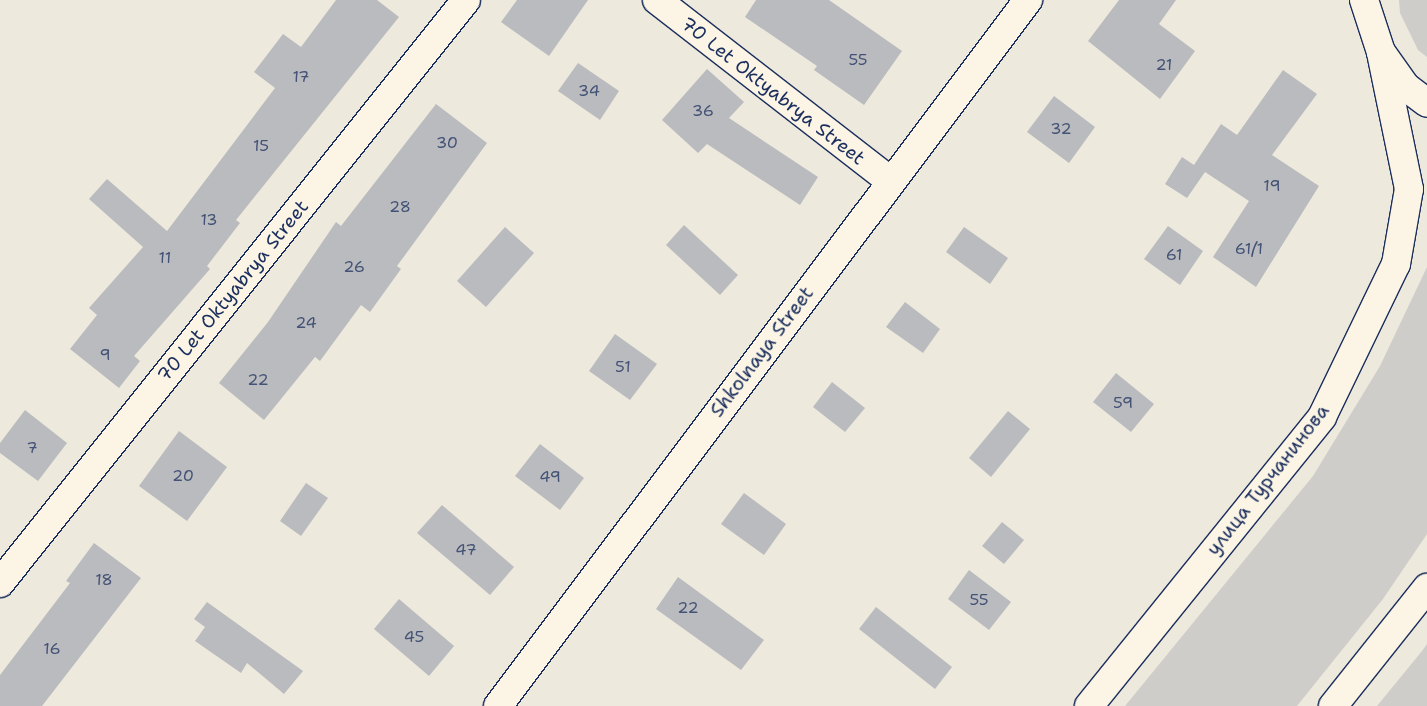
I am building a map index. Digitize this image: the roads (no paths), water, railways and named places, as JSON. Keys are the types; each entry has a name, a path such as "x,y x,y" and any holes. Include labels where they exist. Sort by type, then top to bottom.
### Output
{"street":[{"name":"70 Let Oktyabrya Street","path":"0,583 466,0"},
{"name":"70 Let Oktyabrya Street","path":"657,0 890,181"},
{"name":"Shkolnaya Street","path":"498,706 890,181 1028,0"},
{"path":"1362,1 1381,52 1406,87 1427,103"},
{"name":"улица Турчанинова","path":"1089,706 1322,417 1396,264 1409,190 1381,52"},
{"path":"1333,706 1427,588"}]}
